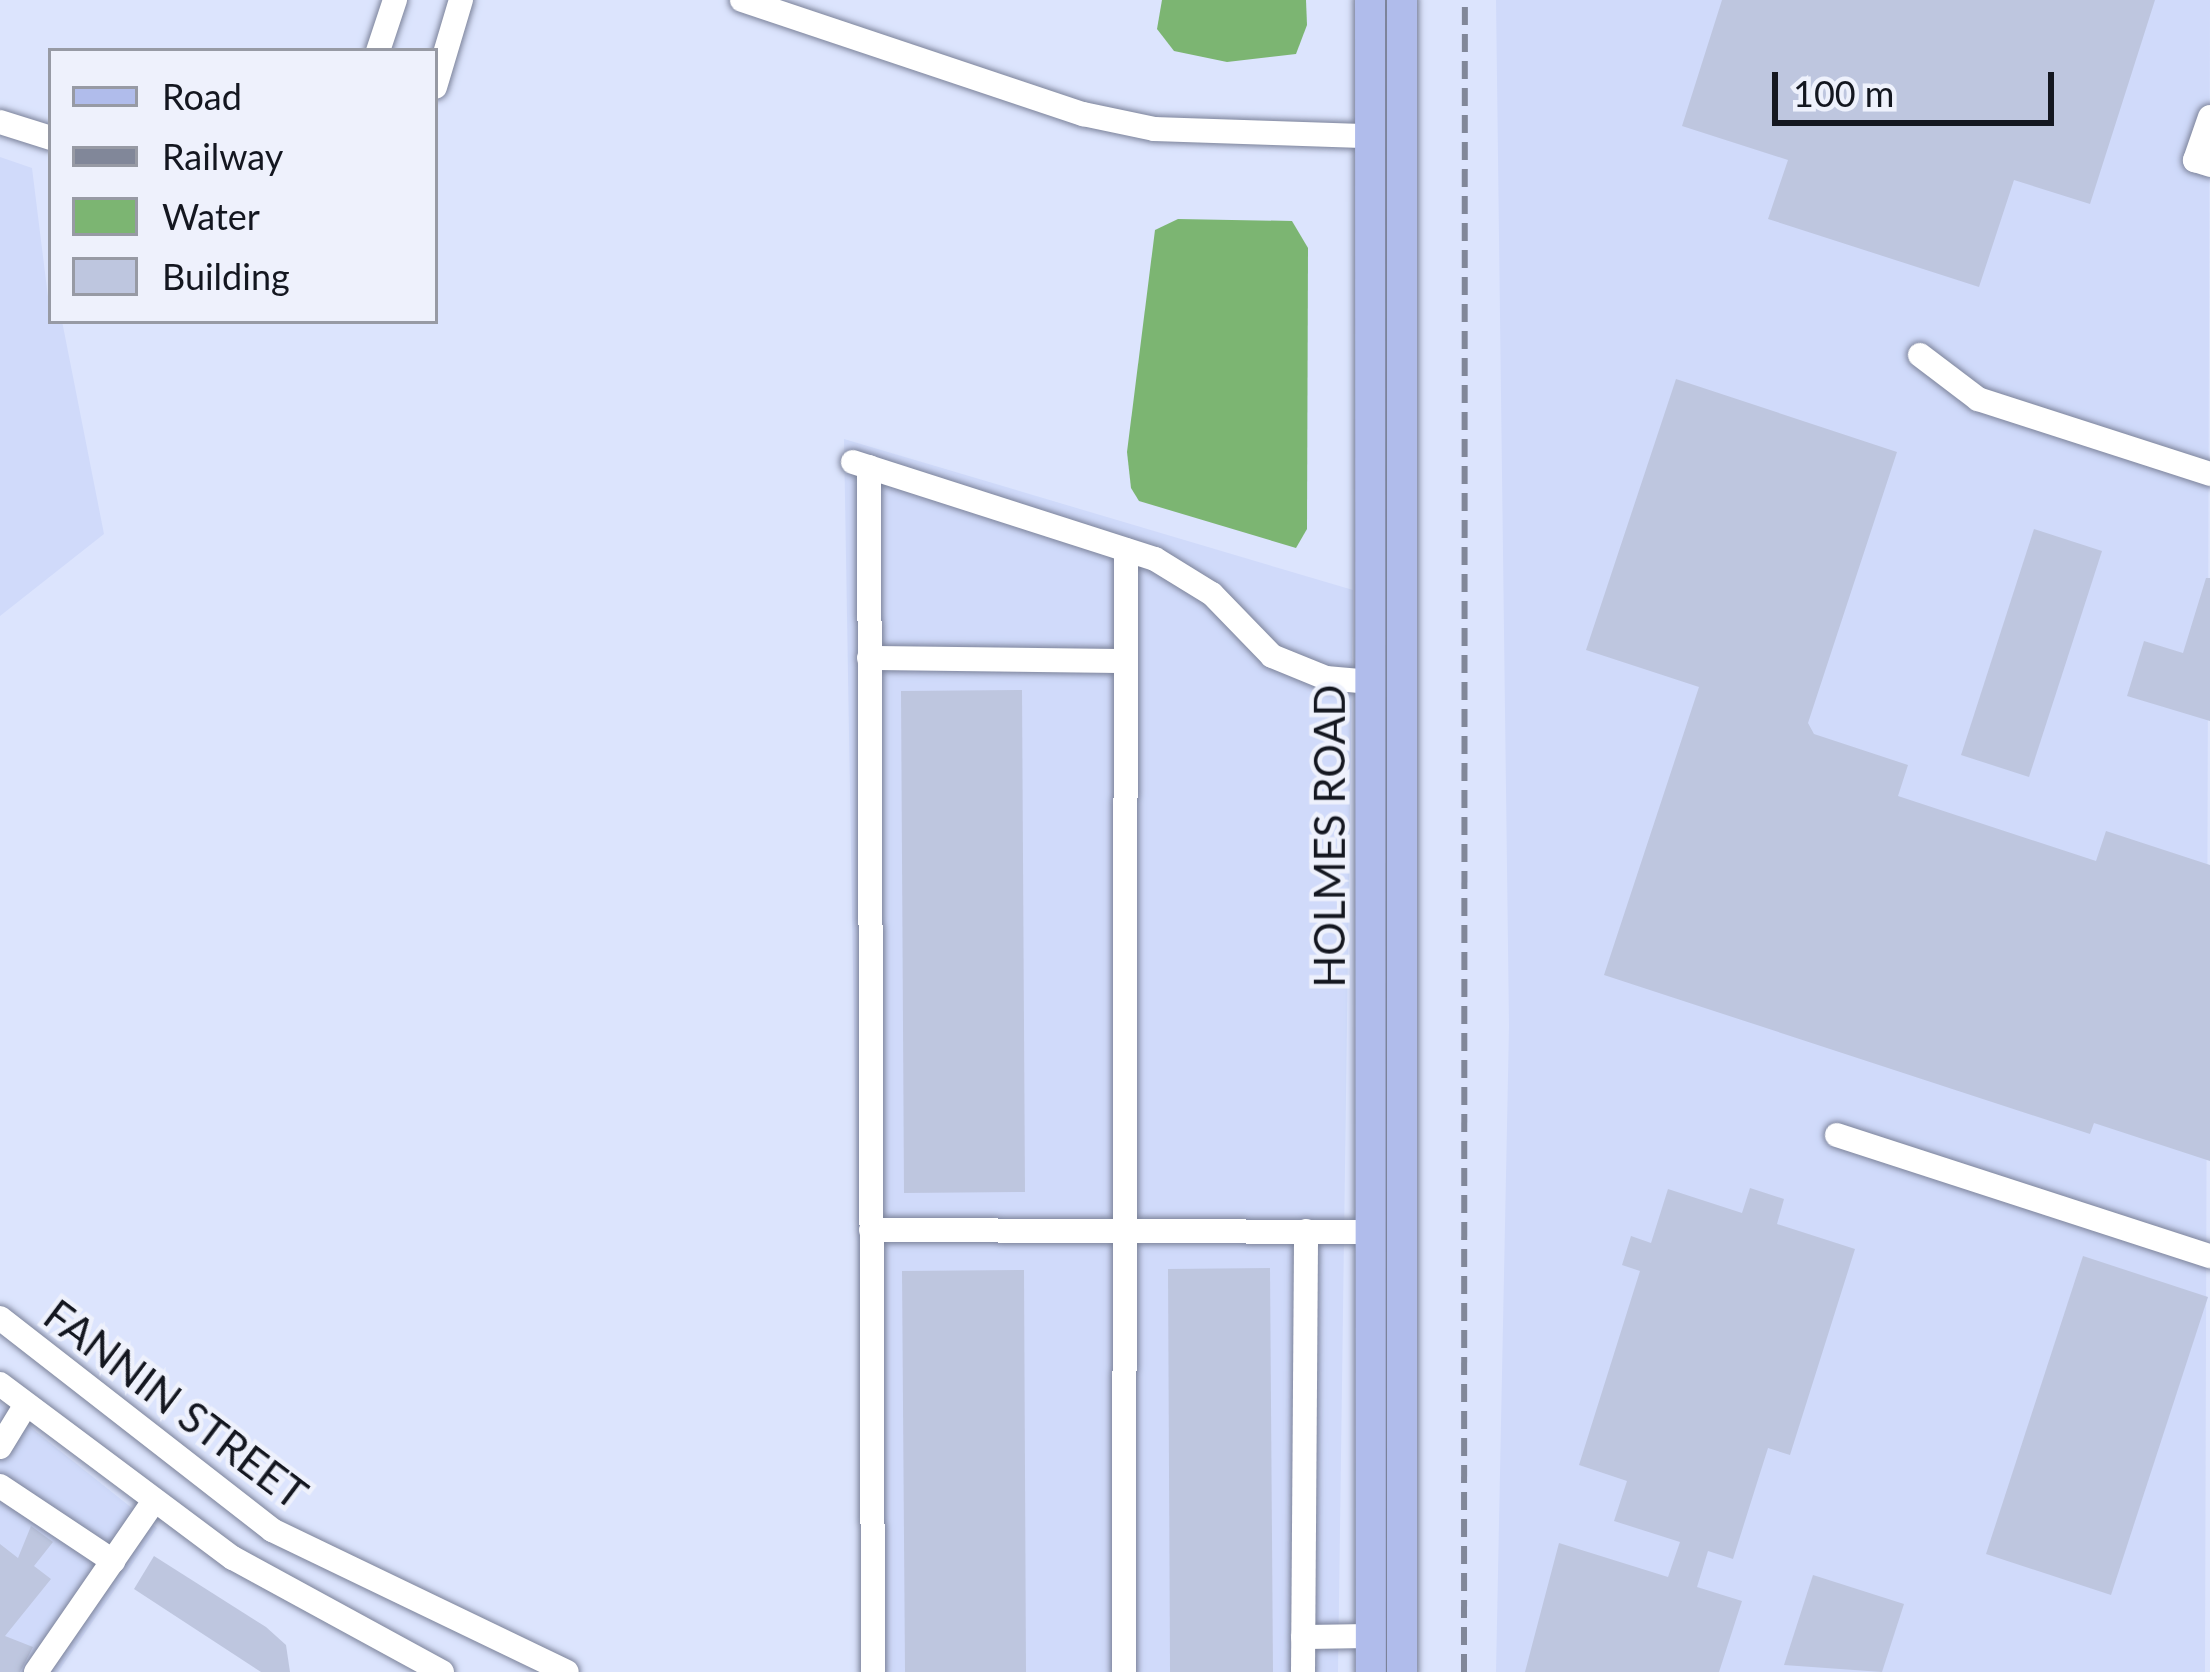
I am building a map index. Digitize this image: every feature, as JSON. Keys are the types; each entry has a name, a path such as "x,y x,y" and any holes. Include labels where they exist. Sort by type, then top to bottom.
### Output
{"main road":[{"name":"HOLMES ROAD","path":"1370,0 1371,682 1402,1672"},
{"name":"HOLMES ROAD","path":"1371,1672 1402,680 1402,0"},
{"path":"1370,136 1402,134"},
{"path":"1371,682 1402,680"}],"street":[{"path":"378,48 395,0"},
{"path":"438,77 461,0"},
{"path":"742,0 1083,114 1154,129 1370,136"},
{"path":"2210,117 2195,160 2210,165"},
{"path":"0,122 48,137"},
{"path":"1920,355 1978,399 2210,474"},
{"path":"873,1672 869,658 861,464 1182,572 1272,656 1326,678 1371,682"},
{"path":"1124,1672 1126,550"},
{"path":"869,658 1126,661"},
{"path":"1838,1135 2210,1256"},
{"path":"871,1229 1386,1232"},
{"path":"1303,1672 1306,1231"},
{"name":"FANNIN STREET","path":"0,1318 172,1461 332,1564 567,1672"},
{"name":"FANNIN STREET","path":"0,1384 152,1504 309,1603 442,1672"},
{"path":"0,1447 25,1406"},
{"path":"0,1486 113,1561"},
{"path":"36,1672 152,1504"},
{"path":"309,1603 332,1564"},
{"path":"1303,1637 1372,1636"}],"shaded area":[{"path":"1496,0 2210,0 2205,1672 1496,1672 1509,1026"},
{"path":"0,157 32,168 48,324 63,324 104,534 0,616"},
{"path":"844,439 1353,590 1338,1672 865,1672"},
{"path":"0,1403 157,1528 58,1672 0,1672"}],"water":[{"path":"1162,0 1306,0 1307,25 1296,54 1227,62 1174,51 1157,29"},
{"path":"1178,219 1292,221 1308,248 1307,529 1296,548 1139,501 1131,488 1127,452 1155,230"}],"building":[{"path":"1722,0 2155,0 2090,204 2014,180 1979,287 1768,219 1788,160 1682,126"},
{"path":"1676,379 1897,452 1808,723 1814,734 1908,765 1898,796 2096,861 2106,831 2210,865 2210,1161 2094,1123 2090,1134 1604,975 1699,687 1586,650"},
{"path":"2034,529 2102,551 2029,777 1961,755"},
{"path":"2206,578 2210,578 2210,721 2127,696 2144,641 2183,653"},
{"path":"1022,690 1025,1192 904,1193 901,691"},
{"path":"1750,1188 1784,1199 1777,1224 1855,1249 1790,1455 1768,1448 1733,1559 1708,1551 1697,1587 1742,1601 1719,1672 1525,1672 1559,1543 1668,1577 1680,1542 1614,1521 1627,1481 1579,1465 1640,1271 1622,1265 1631,1236 1651,1243 1668,1189 1742,1213"},
{"path":"2083,1256 2208,1297 2111,1595 1986,1554"},
{"path":"1270,1268 1273,1672 1170,1672 1168,1269"},
{"path":"1024,1270 1026,1672 905,1672 902,1271"},
{"path":"31,1526 53,1542 34,1566 51,1579 5,1636 33,1647 20,1672 0,1672 0,1544 18,1558"},
{"path":"154,1556 266,1627 286,1645 290,1672 261,1672 134,1589"},
{"path":"1813,1575 1904,1604 1882,1672 1784,1665"}],"railway":[{"path":"1464,1672 1465,0"}]}
